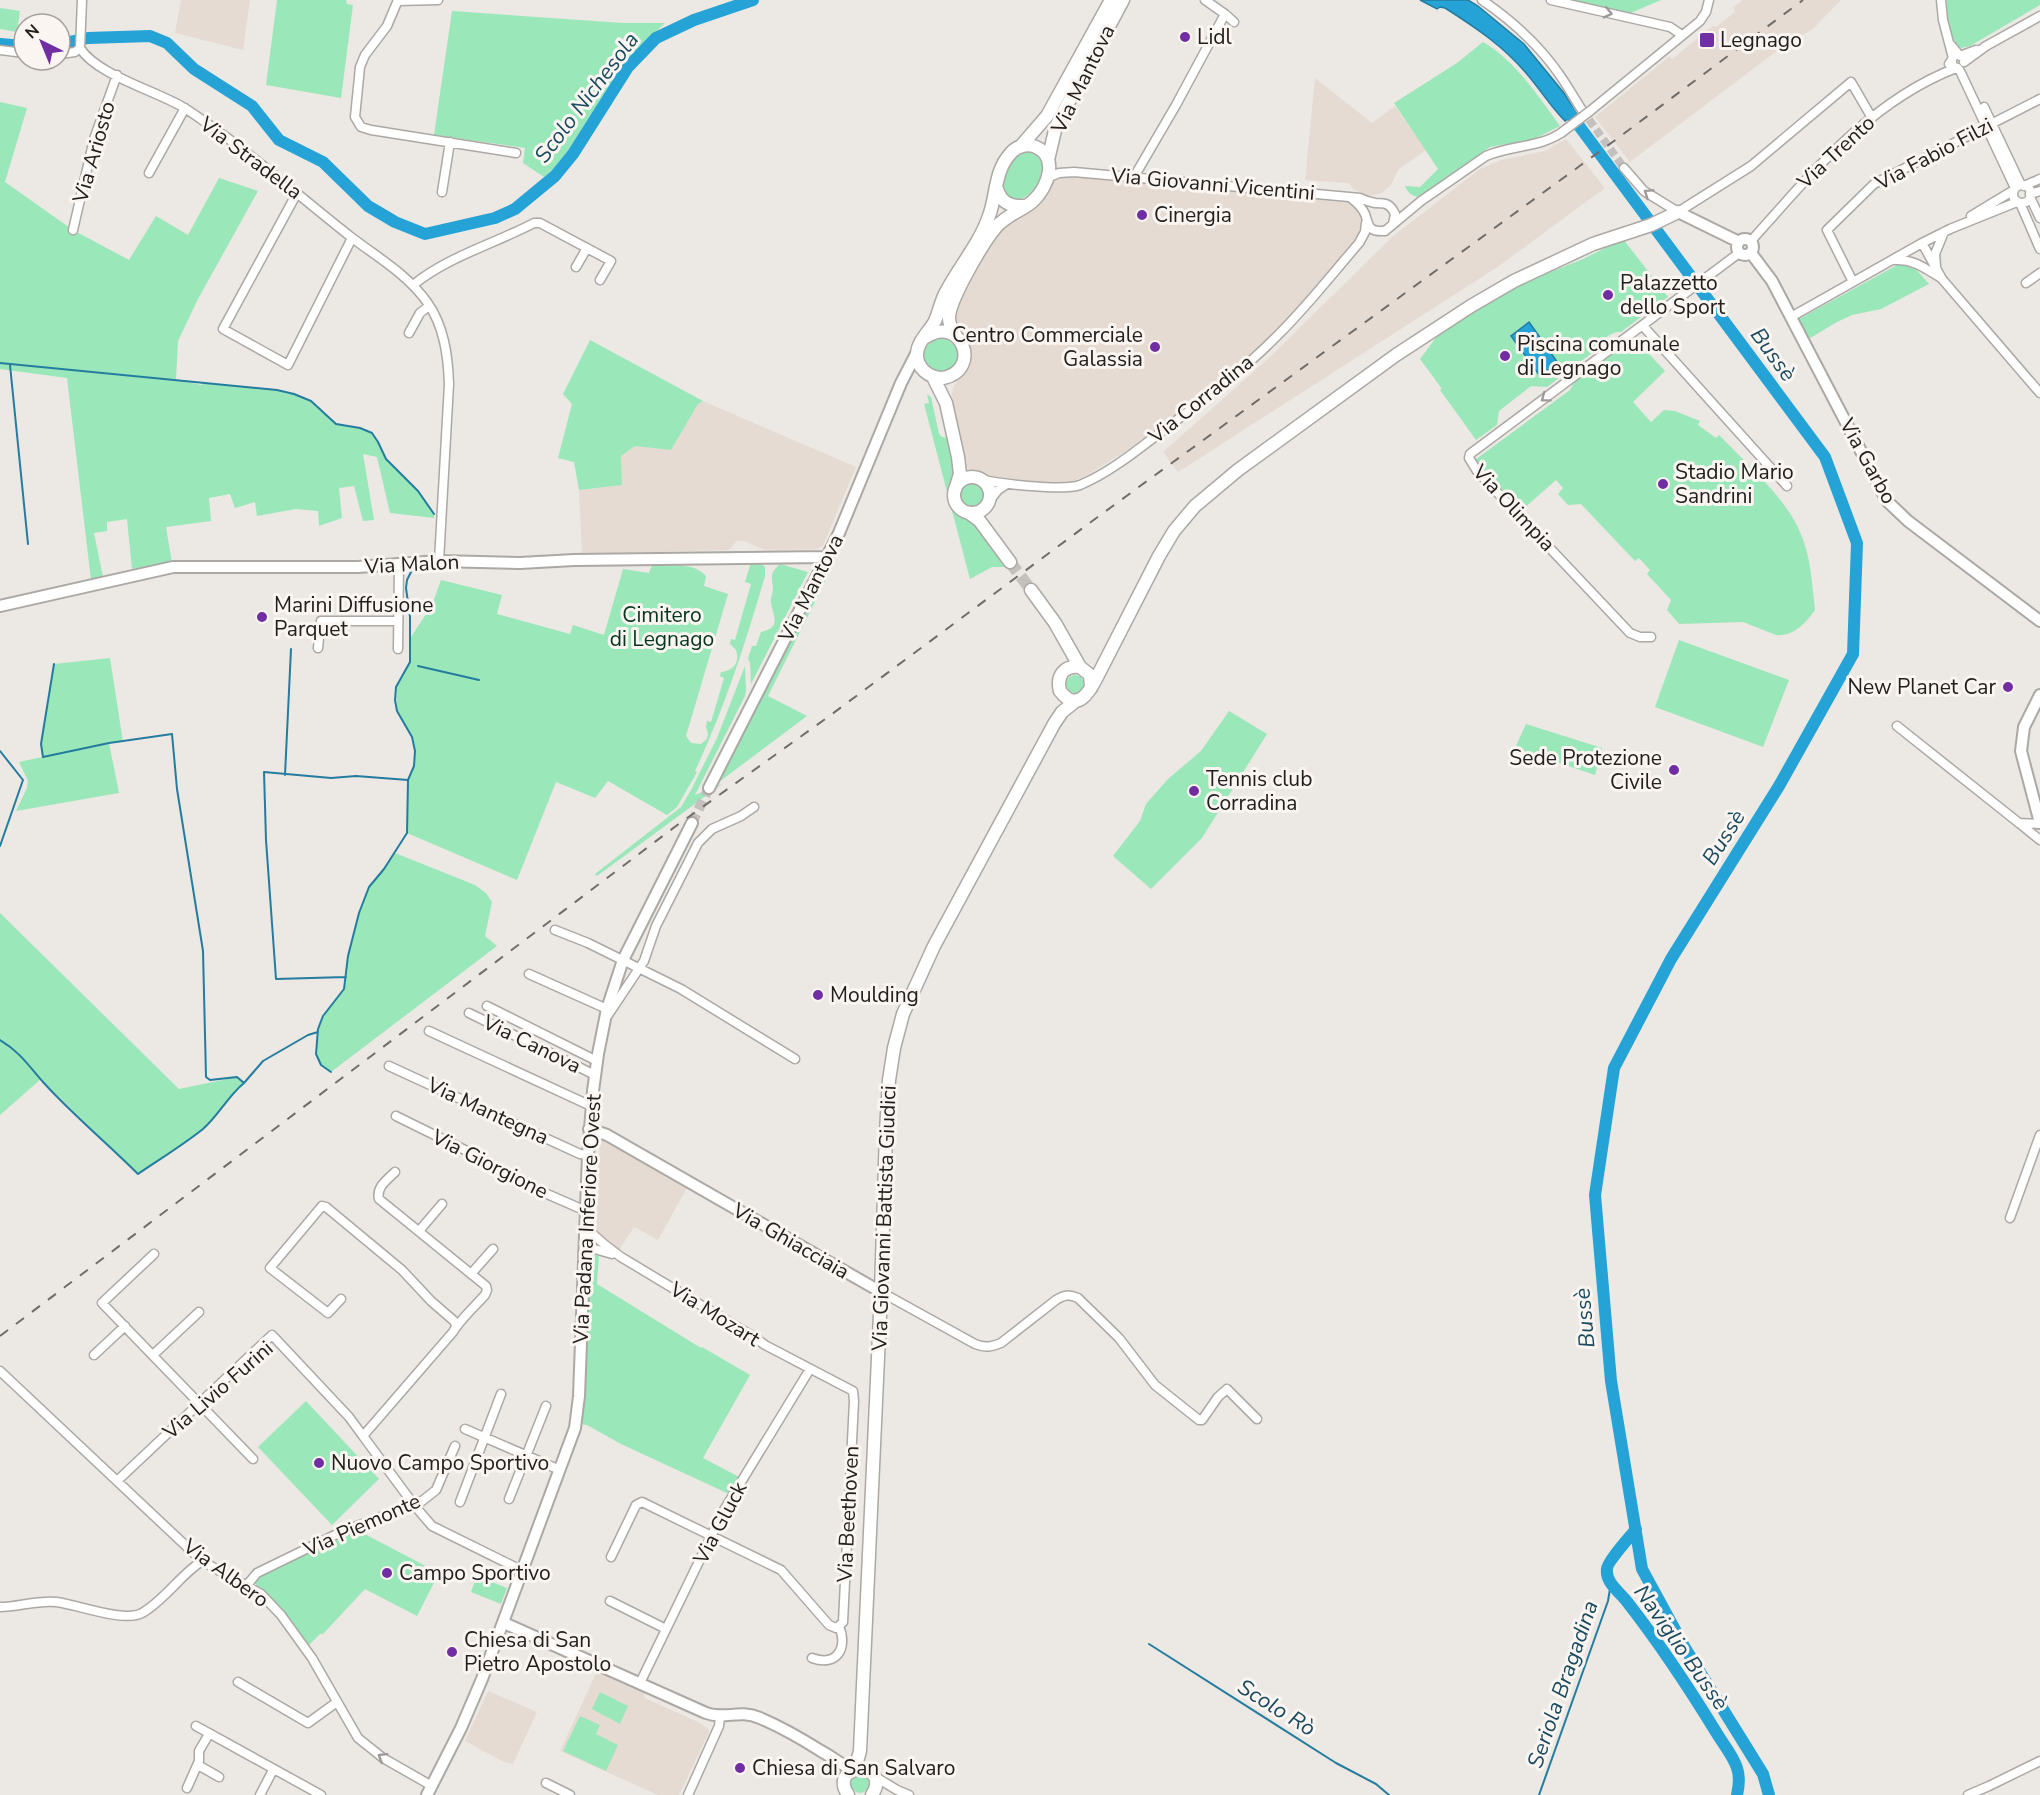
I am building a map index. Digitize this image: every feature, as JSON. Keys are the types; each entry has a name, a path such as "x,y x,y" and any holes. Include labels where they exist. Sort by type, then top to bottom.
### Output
{"main road":[{"name":"Via Mantova","path":"917,352 934,322 945,293 989,218 997,189 996,180 1003,165 1011,153 1020,147 1047,116 1111,0"},
{"name":"Via Mantova","path":"953,375 958,371 964,359 963,346 949,321 951,302 995,228 1037,197 1050,168 1053,135 1058,122 1123,0"},
{"name":"Via Mantova","path":"1020,147 1030,145 1037,148 1049,160"},
{"path":"997,189 1000,197 1006,203 1024,206"},
{"name":"Via Giovanni Battista Giudici","path":"844,1780 854,1770 860,1751 889,1080 903,1014 934,946 1054,724 1069,705 1087,695 1159,556 1174,531 1195,506 1238,470 1396,355 1471,306 1538,269 1593,244 1663,220 1678,212"},
{"path":"926,337 937,331 956,336"},
{"path":"917,352 921,367 930,376 946,403 960,474 955,490 956,502 963,511 979,520 1010,562"},
{"path":"930,376 943,378 953,375"},
{"path":"946,403 953,375"},
{"path":"958,457 963,466 989,488 985,520 989,533"},
{"path":"955,490 960,482 969,478 977,478"},
{"path":"969,513 979,512 988,503"},
{"path":"1031,590 1055,623 1082,668 1090,675 1091,688"},
{"name":"Via Giovanni Battista Giudici","path":"1054,724 1060,691 1058,680 1064,670 1066,656 1065,642"},
{"path":"1064,670 1072,667 1095,666 1105,659"},
{"path":"1060,691 1069,699 1077,700"},
{"name":"Via Giovanni Battista Giudici","path":"860,1751 876,1785 873,1795"},
{"path":"854,1770 860,1768 872,1774"},
{"path":"844,1780 844,1789 848,1795"}],"street":[{"path":"72,52 75,52 80,42 82,0"},
{"path":"438,0 398,0 387,26 365,55 360,67 356,120 363,129 516,153"},
{"path":"1205,0 1234,21"},
{"path":"1482,0 1525,35 1543,54 1586,110"},
{"path":"1551,0 1670,27 1682,35"},
{"path":"1351,197 1373,230 1381,231 1390,228 1421,201 1486,156 1537,144 1561,133 1586,110 1700,21 1706,12 1709,0"},
{"path":"1941,0 1942,20 1949,42 2019,187"},
{"path":"1134,177 1225,14"},
{"name":"Via Trento","path":"1751,241 1827,156 1872,118 1905,94 2040,16"},
{"name":"Via Stradella","path":"80,42 92,62 185,108 254,158 413,285 429,306 443,336 450,384 439,561"},
{"name":"Via Ariosto","path":"73,230 94,139 117,75"},
{"path":"1678,212 1751,166 1851,82 1872,118"},
{"name":"Via Fabio Filzi","path":"1852,282 1827,230 1874,184 2040,99"},
{"path":"149,173 185,108"},
{"path":"442,192 450,141"},
{"name":"Via Giovanni Vicentini","path":"1049,160 1074,172"},
{"path":"1624,168 1644,191 1739,247 1746,255 1751,253 1754,247 1751,241 1744,238 1739,247"},
{"name":"Via Giovanni Vicentini","path":"1047,178 1059,173 1074,172 1351,197 1374,203 1386,203 1393,210"},
{"path":"1791,317 2019,187 2040,179"},
{"path":"2019,187 2029,189 2040,218"},
{"path":"2019,187 2014,198 2019,202 2040,249"},
{"path":"1937,270 1935,254 1947,230 2019,202 2025,202 2030,196 2040,191"},
{"path":"297,193 223,329 288,365 352,238"},
{"path":"1392,224 1395,214 1393,210 1404,209 1421,201"},
{"path":"1366,219 1368,207 1374,203"},
{"name":"Via Corradina","path":"977,478 1007,484 1064,489 1080,485 1107,470 1205,399 1281,332 1359,243 1365,232 1366,219"},
{"path":"413,285 430,271 448,261 534,223 540,223 611,261 600,279"},
{"name":"Via Corradina","path":"1359,243 1381,231"},
{"path":"1919,245 1918,257 1926,269"},
{"path":"1919,245 1943,280 2040,392"},
{"name":"Via Olimpia","path":"1651,637 1640,637 1630,633 1477,471 1470,461 1470,454 1708,276 1739,247"},
{"path":"576,267 587,248"},
{"name":"Via Garbo","path":"1751,253 1772,280 1887,501 1908,521 2040,621"},
{"path":"1892,260 1904,259 1916,262 1943,280"},
{"path":"2026,283 2040,273"},
{"path":"409,333 420,313 429,306"},
{"path":"1643,326 1787,486"},
{"name":"Via Mantova","path":"709,788 839,533 901,384 917,352"},
{"path":"901,384 917,374 930,376"},
{"path":"988,503 998,490 1007,484"},
{"name":"Via Malon","path":"0,606 173,567 358,567 439,561 520,563 827,557"},
{"path":"398,649 399,564"},
{"path":"318,648 321,621 399,621"},
{"path":"2019,823 2040,824 2021,751 2024,728 2040,695"},
{"path":"1897,726 2040,840"},
{"path":"530,974 606,1015 639,969 656,926 698,843 712,829 741,816 753,807"},
{"name":"Via Padana Inferiore Ovest","path":"430,1791 470,1707 504,1623 575,1428 579,1406 589,1129 597,1061 606,1015 623,960 692,823"},
{"path":"555,930 588,943 681,989 795,1059"},
{"path":"487,1006 597,1061"},
{"name":"Via Canova","path":"469,1013 595,1075"},
{"path":"429,1031 591,1106"},
{"name":"Via Mantegna","path":"389,1066 579,1153 588,1155"},
{"name":"Via Giorgione","path":"396,1116 473,1154 515,1179 586,1211"},
{"name":"Via Ghiacciaia","path":"589,1129 607,1135 975,1344 984,1347 1001,1343 1056,1300 1072,1295 1119,1338 1155,1385 1199,1420 1202,1420 1218,1397 1227,1389 1257,1419"},
{"path":"2010,1218 2040,1135"},
{"path":"395,1172 380,1188 378,1196 471,1274 487,1290 487,1293 462,1322 456,1325 453,1332 363,1436 426,1520 440,1531 523,1571"},
{"path":"419,1231 442,1204"},
{"path":"341,1299 328,1313 270,1268 322,1206 402,1270 456,1325"},
{"name":"Via Mozart","path":"585,1227 621,1257 765,1345 810,1369"},
{"name":"Via Mozart","path":"584,1246 621,1257"},
{"path":"471,1274 493,1249"},
{"path":"154,1254 102,1303 253,1459"},
{"path":"153,1355 199,1312"},
{"path":"94,1355 125,1326"},
{"name":"Via Livio Furini","path":"117,1481 272,1335 349,1417 363,1436"},
{"name":"Via Gluck","path":"640,1683 724,1510 810,1369"},
{"name":"Via Beethoven","path":"810,1369 850,1389 854,1394 843,1622 839,1626 842,1642 840,1653 833,1658 821,1660 812,1658"},
{"name":"Via Albero","path":"0,1371 202,1561 261,1594 281,1615 321,1672 355,1735 364,1744 430,1791"},
{"path":"460,1502 501,1394"},
{"path":"509,1499 546,1406"},
{"path":"465,1429 560,1470"},
{"name":"Via Piemonte","path":"248,1585 257,1573 339,1533 422,1501 436,1490 455,1446"},
{"path":"611,1557 636,1504 642,1502 781,1570 829,1625 836,1629 839,1626"},
{"path":"0,1607 54,1602 106,1613 140,1614 202,1561"},
{"path":"610,1601 666,1629"},
{"path":"504,1623 706,1713 720,1717 746,1713 759,1718 805,1741 854,1770"},
{"path":"238,1683 308,1723 337,1702"},
{"path":"688,1795 719,1726 720,1717"},
{"path":"196,1726 321,1795"},
{"path":"187,1788 198,1765 199,1751 209,1734"},
{"path":"834,1759 844,1780"},
{"path":"1968,1795 2040,1761"},
{"path":"198,1765 219,1777"},
{"path":"260,1795 273,1770"},
{"path":"872,1774 909,1795"},
{"path":"546,1783 554,1792 570,1795"},
{"path":"873,1795 897,1790"}],"shaded area":[{"path":"181,0 250,0 243,50 175,33"},
{"path":"1743,0 1841,0 1813,29 1786,44 1630,162 1595,117 1670,56 1672,59 1713,26 1716,27 1735,12 1733,7"},
{"path":"1315,78 1372,123 1395,106 1426,150 1398,170 1391,185 1382,193 1369,196 1353,189 1349,183 1305,180"},
{"path":"1566,139 1605,188 1499,266 1178,472 1163,452 1270,357 1393,236 1480,169 1501,160 1545,151"},
{"path":"1066,175 1349,201 1354,203 1360,213 1362,232 1277,330 1219,381 1149,437 1084,477 1072,481 1054,483 987,477 972,472 965,465 950,404 953,387 966,370 970,357 954,327 956,303 994,237 1013,218 1037,208 1053,180"},
{"path":"703,401 856,467 823,546 816,549 765,550 743,541 737,541 729,550 582,554 579,490 622,485 621,456 635,446 671,450 698,404"},
{"path":"600,1141 607,1141 688,1186 658,1240 634,1227 619,1250 596,1231"},
{"path":"598,1669 644,1690 644,1697 647,1699 709,1729 679,1795 658,1795 560,1751"},
{"path":"488,1691 537,1712 513,1764 502,1761 465,1741"}],"green space":[{"path":"277,0 346,0 347,4 353,5 341,98 266,85"},
{"path":"1560,0 1661,0 1626,15"},
{"path":"1947,0 2040,0 2040,5 1970,46 1961,48 1951,33"},
{"path":"0,8 20,11 12,12 12,31 0,29"},
{"path":"452,11 623,23 665,23 623,63 560,164 544,177 523,163 525,148 434,135"},
{"path":"1483,42 1516,69 1560,126 1534,139 1490,147 1418,197 1413,195 1405,186 1420,187 1438,169 1394,103 1457,63"},
{"path":"0,102 27,108 5,182 73,230 129,260 156,216 188,235 219,178 258,191 198,299 178,341 176,379 201,385 205,383 277,390 294,394 311,401 336,424 360,428 372,433 386,459 418,491 434,514 434,518 390,513 377,457 363,454 374,520 363,521 354,486 339,488 342,518 319,526 318,511 296,509 257,516 255,502 235,508 230,494 209,498 211,521 166,527 172,563 132,569 127,519 107,522 107,531 94,533 103,577 91,580 67,378 0,369"},
{"path":"1027,152 1037,155 1042,162 1040,180 1028,195 1020,199 1012,198 1006,194 1003,180 1015,159"},
{"name":"Piscina comunale di Legnago","path":"1623,239 1668,297 1621,332 1605,338 1597,345 1596,350 1547,387 1531,386 1499,411 1497,425 1476,440 1420,359 1441,331 1508,289 1583,259"},
{"path":"1899,264 1913,266 1929,284 1881,309 1852,315 1807,340 1797,320"},
{"name":"Stadio Mario Sandrini","path":"1633,337 1665,371 1633,402 1651,422 1664,410 1675,411 1700,421 1698,425 1716,438 1719,435 1752,469 1775,493 1794,519 1807,551 1815,610 1803,624 1788,634 1776,635 1743,622 1679,624 1667,610 1671,600 1647,574 1650,570 1639,558 1635,561 1581,504 1568,505 1558,494 1563,488 1556,480 1522,510 1477,463 1476,459 1570,390 1574,382"},
{"path":"941,339 953,344 958,356 953,368 941,373 929,368 924,356 929,344"},
{"path":"590,340 703,401 698,404 671,450 635,446 621,456 622,485 579,490 574,462 558,458 572,404 563,394"},
{"path":"927,394 931,397 939,434 949,438 957,471 950,495 953,508 960,515 971,519 1006,564 1003,567 992,567 970,579 924,404 929,403"},
{"path":"973,482 982,486 986,495 982,504 973,508 964,504 960,495 964,486"},
{"name":"Cimitero di Legnago","path":"751,562 759,562 765,567 765,576 742,651 716,723 695,771 697,772 677,807 667,815 608,781 595,798 556,782 517,880 407,833 408,780 414,766 415,751 412,737 397,711 396,687 410,662 411,637 432,605 441,580 502,595 497,614 570,634 573,625 604,635 623,569 649,573 652,565 674,565 688,566 701,571 706,576 704,586 728,594 686,736 691,743 701,744 707,739 707,721 711,722 724,678 720,676 721,672 733,668 736,662 736,650 730,644 731,639 735,640 751,584 745,582"},
{"path":"780,564 808,572 751,684 748,659 752,646 756,646 761,632 774,625 771,601 772,575"},
{"path":"829,566 833,566 768,696 807,716 719,782"},
{"path":"1679,640 1789,680 1763,747 1655,707"},
{"path":"110,658 123,742 109,743 119,793 16,811 28,781 19,762 42,757 41,744 54,664"},
{"path":"745,666 745,696 695,795 722,784 597,876 595,874 681,807 717,738"},
{"path":"1075,675 1081,678 1084,684 1081,690 1075,693 1069,690 1066,684 1069,678"},
{"name":"Tennis club Corradina","path":"1229,711 1267,734 1202,838 1151,889 1113,856 1140,821 1146,804 1168,779 1201,751"},
{"path":"1526,724 1602,748 1595,775 1515,748"},
{"path":"395,853 475,885 486,893 492,902 485,936 497,946 331,1072 321,1065 316,1054 318,1032 323,1016 344,989 348,956 359,913 369,887"},
{"path":"0,913 179,1089 237,1077 244,1083 204,1128 138,1174 41,1079 0,1115"},
{"path":"588,1254 599,1256 597,1284 701,1348 750,1375 703,1458 739,1477 729,1494 621,1444 587,1425 580,1424"},
{"name":"Nuovo Campo Sportivo","path":"306,1401 379,1479 332,1525 258,1447"},
{"path":"357,1530 439,1573 417,1616 365,1589 322,1635 321,1633 308,1646 268,1595 253,1582 260,1575 315,1547"},
{"path":"477,1576 507,1588 501,1604 471,1592"},
{"path":"600,1692 628,1706 620,1724 592,1709"},
{"path":"580,1716 600,1725 596,1734 618,1745 606,1771 563,1751"},
{"path":"856,1775 864,1775 869,1780 867,1791 856,1793 851,1788 851,1780"}],"water":[{"path":"1420,0 1468,0 1478,6 1524,44 1564,93 1576,113 1565,121 1526,73 1498,46 1445,8 1437,9"},
{"path":"1529,322 1558,363 1540,376 1511,336"}],"waterway":[{"name":"Scolo Nichesola","path":"72,41 88,38 150,36 167,43 194,69 252,106 279,140 323,162 368,206 395,222 425,234 495,218 515,209 555,176 573,154 628,67 656,38 694,20 753,0"},
{"name":"Scolo Nichesola","path":"0,44 12,45"},
{"name":"Bussè","path":"1562,103 1825,457 1857,543 1853,654 1779,786 1671,959 1614,1068 1595,1195 1611,1381 1642,1569 1685,1648 1763,1774 1769,1795"},
{"path":"0,363 277,390 294,394 311,401 336,424 360,428 372,433 386,459 418,491 434,514"},
{"path":"10,365 28,544"},
{"path":"331,1072 321,1065 316,1054 318,1029 323,1016 344,989 348,956 359,913 369,887 384,869 407,833 408,780 414,766 415,751 412,737 397,711 395,700 396,687 410,662 410,617 406,588 413,568"},
{"path":"285,775 291,649"},
{"path":"54,664 41,744 43,757 109,743 172,734 177,789 203,951 206,1077 210,1080 237,1077 244,1083 263,1061 308,1035 318,1032"},
{"path":"418,666 479,680"},
{"path":"0,751 23,780 0,846"},
{"path":"346,977 276,979 266,840 264,772 331,778 356,776 408,780"},
{"path":"0,1040 18,1054 66,1106 138,1174 203,1129 244,1083"},
{"name":"Naviglio Bussè","path":"1636,1529 1608,1566 1608,1579 1663,1650 1730,1754 1739,1774 1737,1795"},
{"name":"Seriola Bragadina","path":"1539,1795 1608,1601 1611,1583"},
{"name":"Scolo Rò","path":"1149,1644 1336,1763 1376,1784 1389,1795"}],"tunnel":[{"path":"1582,110 1624,168"},
{"path":"1010,562 1031,590"},
{"path":"692,823 709,788"}],"railway":[{"path":"0,1336 676,826 1614,141 1803,0"}],"place":[{"name":"Lidl","path":"1185,37"},
{"name":"Legnago","path":"1707,40"},
{"name":"Cinergia","path":"1142,215"},
{"name":"Palazzetto dello Sport","path":"1608,295"},
{"name":"Centro Commerciale Galassia","path":"1155,347"},
{"name":"Piscina comunale di Legnago","path":"1505,356"},
{"name":"Stadio Mario Sandrini","path":"1663,484"},
{"name":"Marini Diffusione Parquet","path":"262,617"},
{"name":"New Planet Car","path":"2008,687"},
{"name":"Sede Protezione Civile","path":"1674,770"},
{"name":"Tennis club Corradina","path":"1194,791"},
{"name":"Moulding","path":"818,995"},
{"name":"Nuovo Campo Sportivo","path":"319,1463"},
{"name":"Campo Sportivo","path":"387,1573"},
{"name":"Chiesa di San Pietro Apostolo","path":"452,1652"},
{"name":"Chiesa di San Salvaro","path":"740,1768"}]}
